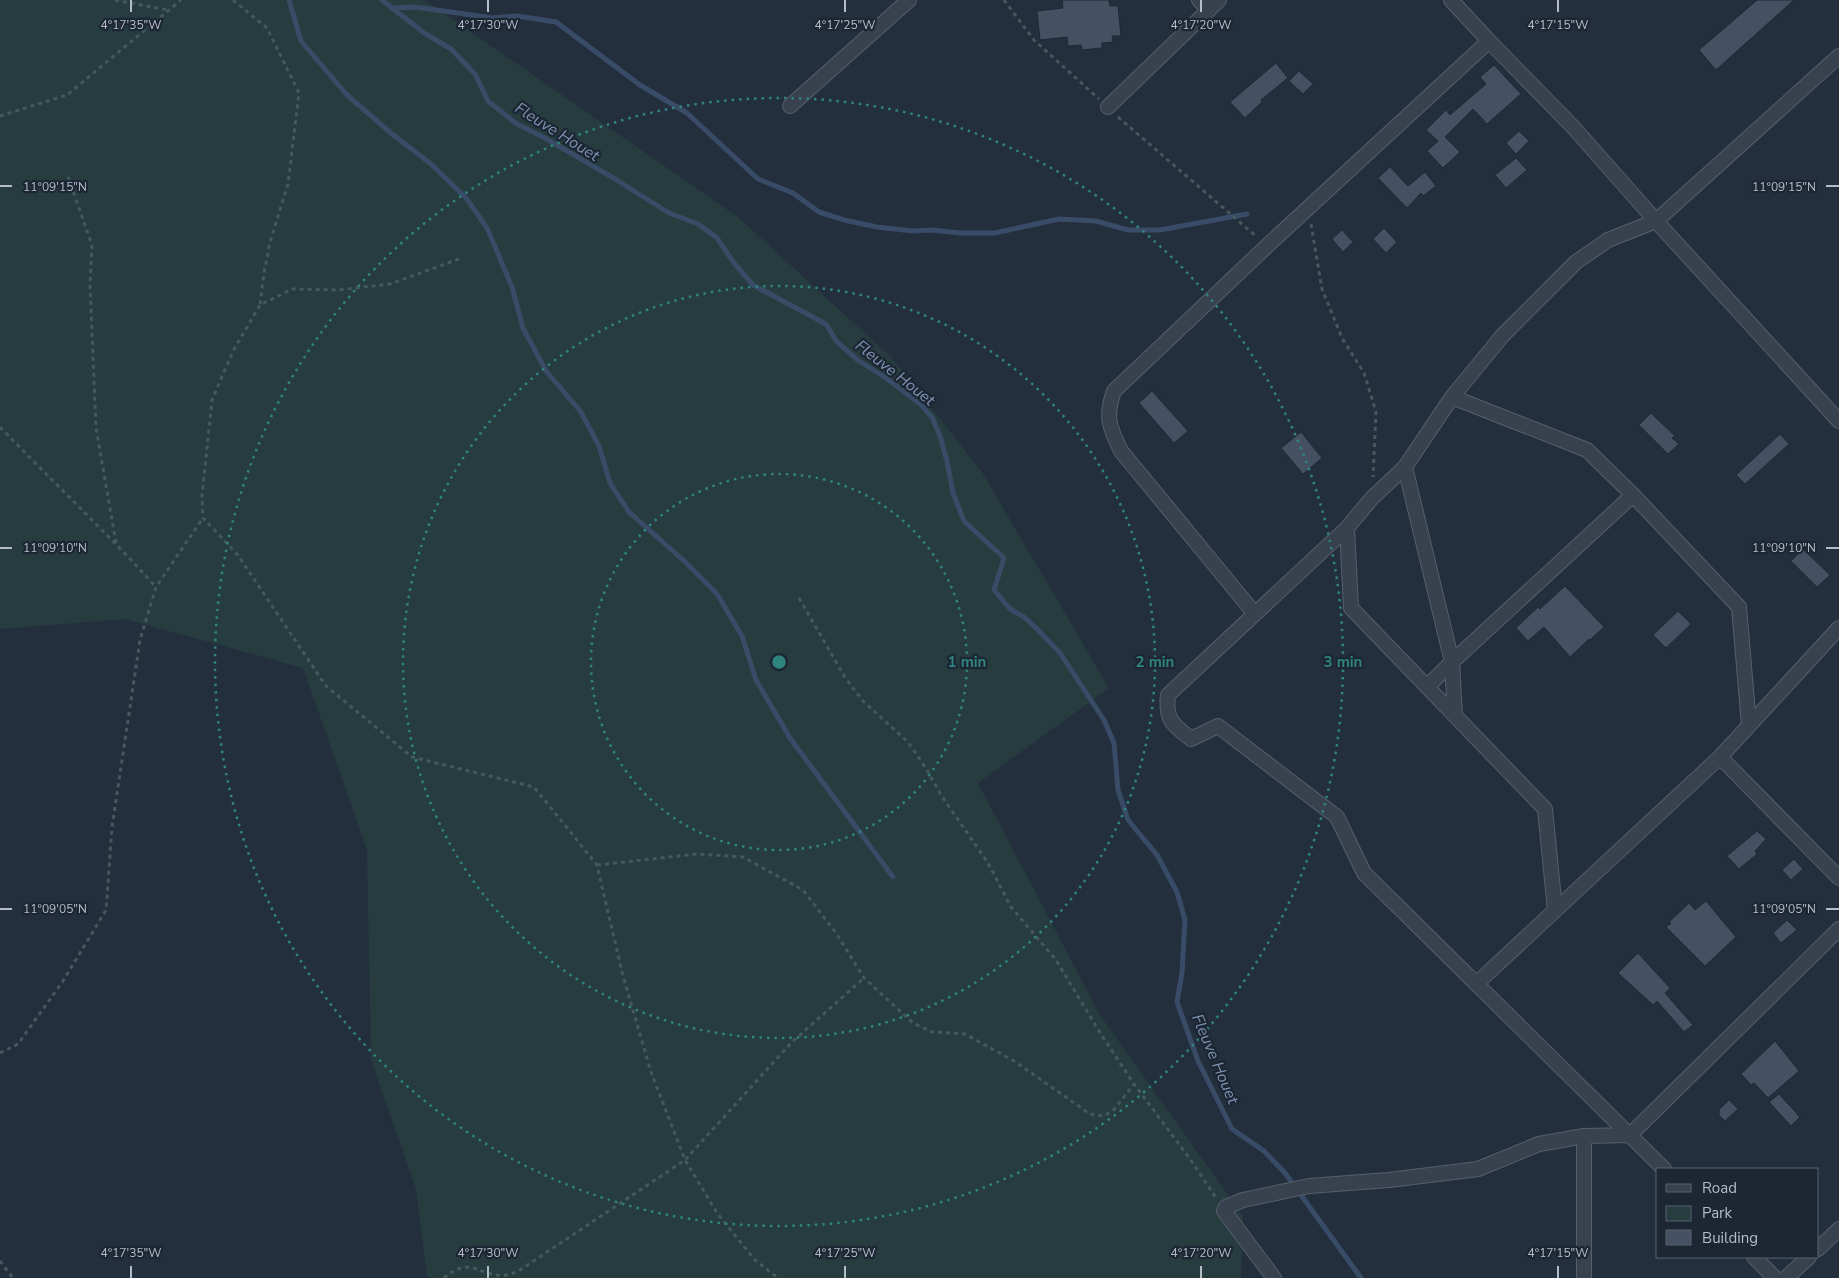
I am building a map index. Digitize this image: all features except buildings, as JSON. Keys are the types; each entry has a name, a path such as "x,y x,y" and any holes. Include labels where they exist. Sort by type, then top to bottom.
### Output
{"street":[{"path":"790,106 909,0"},
{"path":"1451,0 1574,128 1656,221 1839,421"},
{"path":"1108,108 1209,3"},
{"path":"1255,614 1121,451 1110,429 1109,406 1114,391 1267,246 1489,41"},
{"path":"1663,1168 1364,873 1337,817 1218,726 1191,739 1172,724 1168,710 1168,695 1346,528 1372,498 1405,467 1452,397 1503,335 1576,262 1608,240 1656,221 1839,56"},
{"path":"1452,397 1587,450 1633,495 1739,607 1749,725"},
{"path":"1405,467 1452,662 1455,715"},
{"path":"1428,687 1452,662 1633,495"},
{"path":"1346,528 1351,608 1544,809 1555,910"},
{"path":"1476,984 1720,757 1839,628"},
{"path":"1720,757 1839,878"},
{"path":"1274,1278 1224,1211 1226,1207 1243,1200 1309,1186 1389,1180 1478,1169 1539,1144 1584,1136 1630,1135 1839,929"},
{"path":"1584,1136 1584,1278"},
{"path":"1819,1248 1839,1229"},
{"path":"1755,1258 1775,1278"},
{"path":"1786,1278 1808,1258"}],"path":[{"path":"115,0 169,10"},
{"path":"0,116 66,95 181,0"},
{"path":"0,1053 18,1044 63,981 106,910 112,827 140,640 156,587 203,518 202,496 212,400 233,351 260,305 270,242 288,184 299,93 267,28 233,0"},
{"path":"1004,0 1034,40 1108,108 1267,246"},
{"path":"68,177 92,245 90,285 96,428 116,543"},
{"path":"1308,208 1322,289 1342,338 1364,373 1376,412 1372,498"},
{"path":"260,305 292,289 338,290 390,284 459,259"},
{"path":"0,427 116,543 156,587"},
{"path":"203,518 236,554 326,686 412,757 534,787 597,865 623,976 651,1072 685,1160 717,1213 756,1260 778,1278"},
{"path":"799,598 846,678 862,701 908,742 941,795 988,863 1011,907 1056,960 1102,1036 1134,1084 1190,1159 1224,1211"},
{"path":"597,865 697,854 743,857 804,890 836,933 864,978 913,1023 932,1032 965,1034 1014,1060 1090,1114 1103,1116 1113,1111 1134,1084"},
{"path":"444,1278 459,1268 470,1267 492,1274 505,1275 517,1272 685,1160 791,1043 864,978"},
{"path":"0,1261 13,1278"}],"green space":[{"path":"0,0 425,0 738,217 891,357 982,472 1109,688 978,783 1100,1015 1243,1216 1241,1278 432,1278 427,1276 416,1189 371,1060 367,850 303,668 125,619 0,629"}],"waterway":[{"path":"289,0 301,41 346,94 392,134 431,164 466,198 487,228 512,287 523,328 546,371 581,412 599,446 610,483 629,512 683,560 717,594 742,636 756,680 790,738 893,877"},
{"name":"Fleuve Houet","path":"382,0 424,33 451,49 475,74 488,101 517,124 545,138 669,213 698,224 717,238 734,263 753,285 826,324 836,341 859,361 886,378 920,404 932,417 947,461 953,493 964,521 1004,558 994,590 1010,609 1024,617 1060,653 1104,720 1114,743 1118,790 1128,820 1157,855 1177,892 1185,920 1182,973 1177,1002 1198,1061 1232,1129 1264,1151 1285,1173 1361,1278"},
{"path":"392,8 415,7 493,18 517,16 556,22 640,85 687,113 758,179 793,193 819,212 844,220 877,227 913,231 995,233 1059,219 1096,221 1128,230 1160,230 1247,214"}]}
